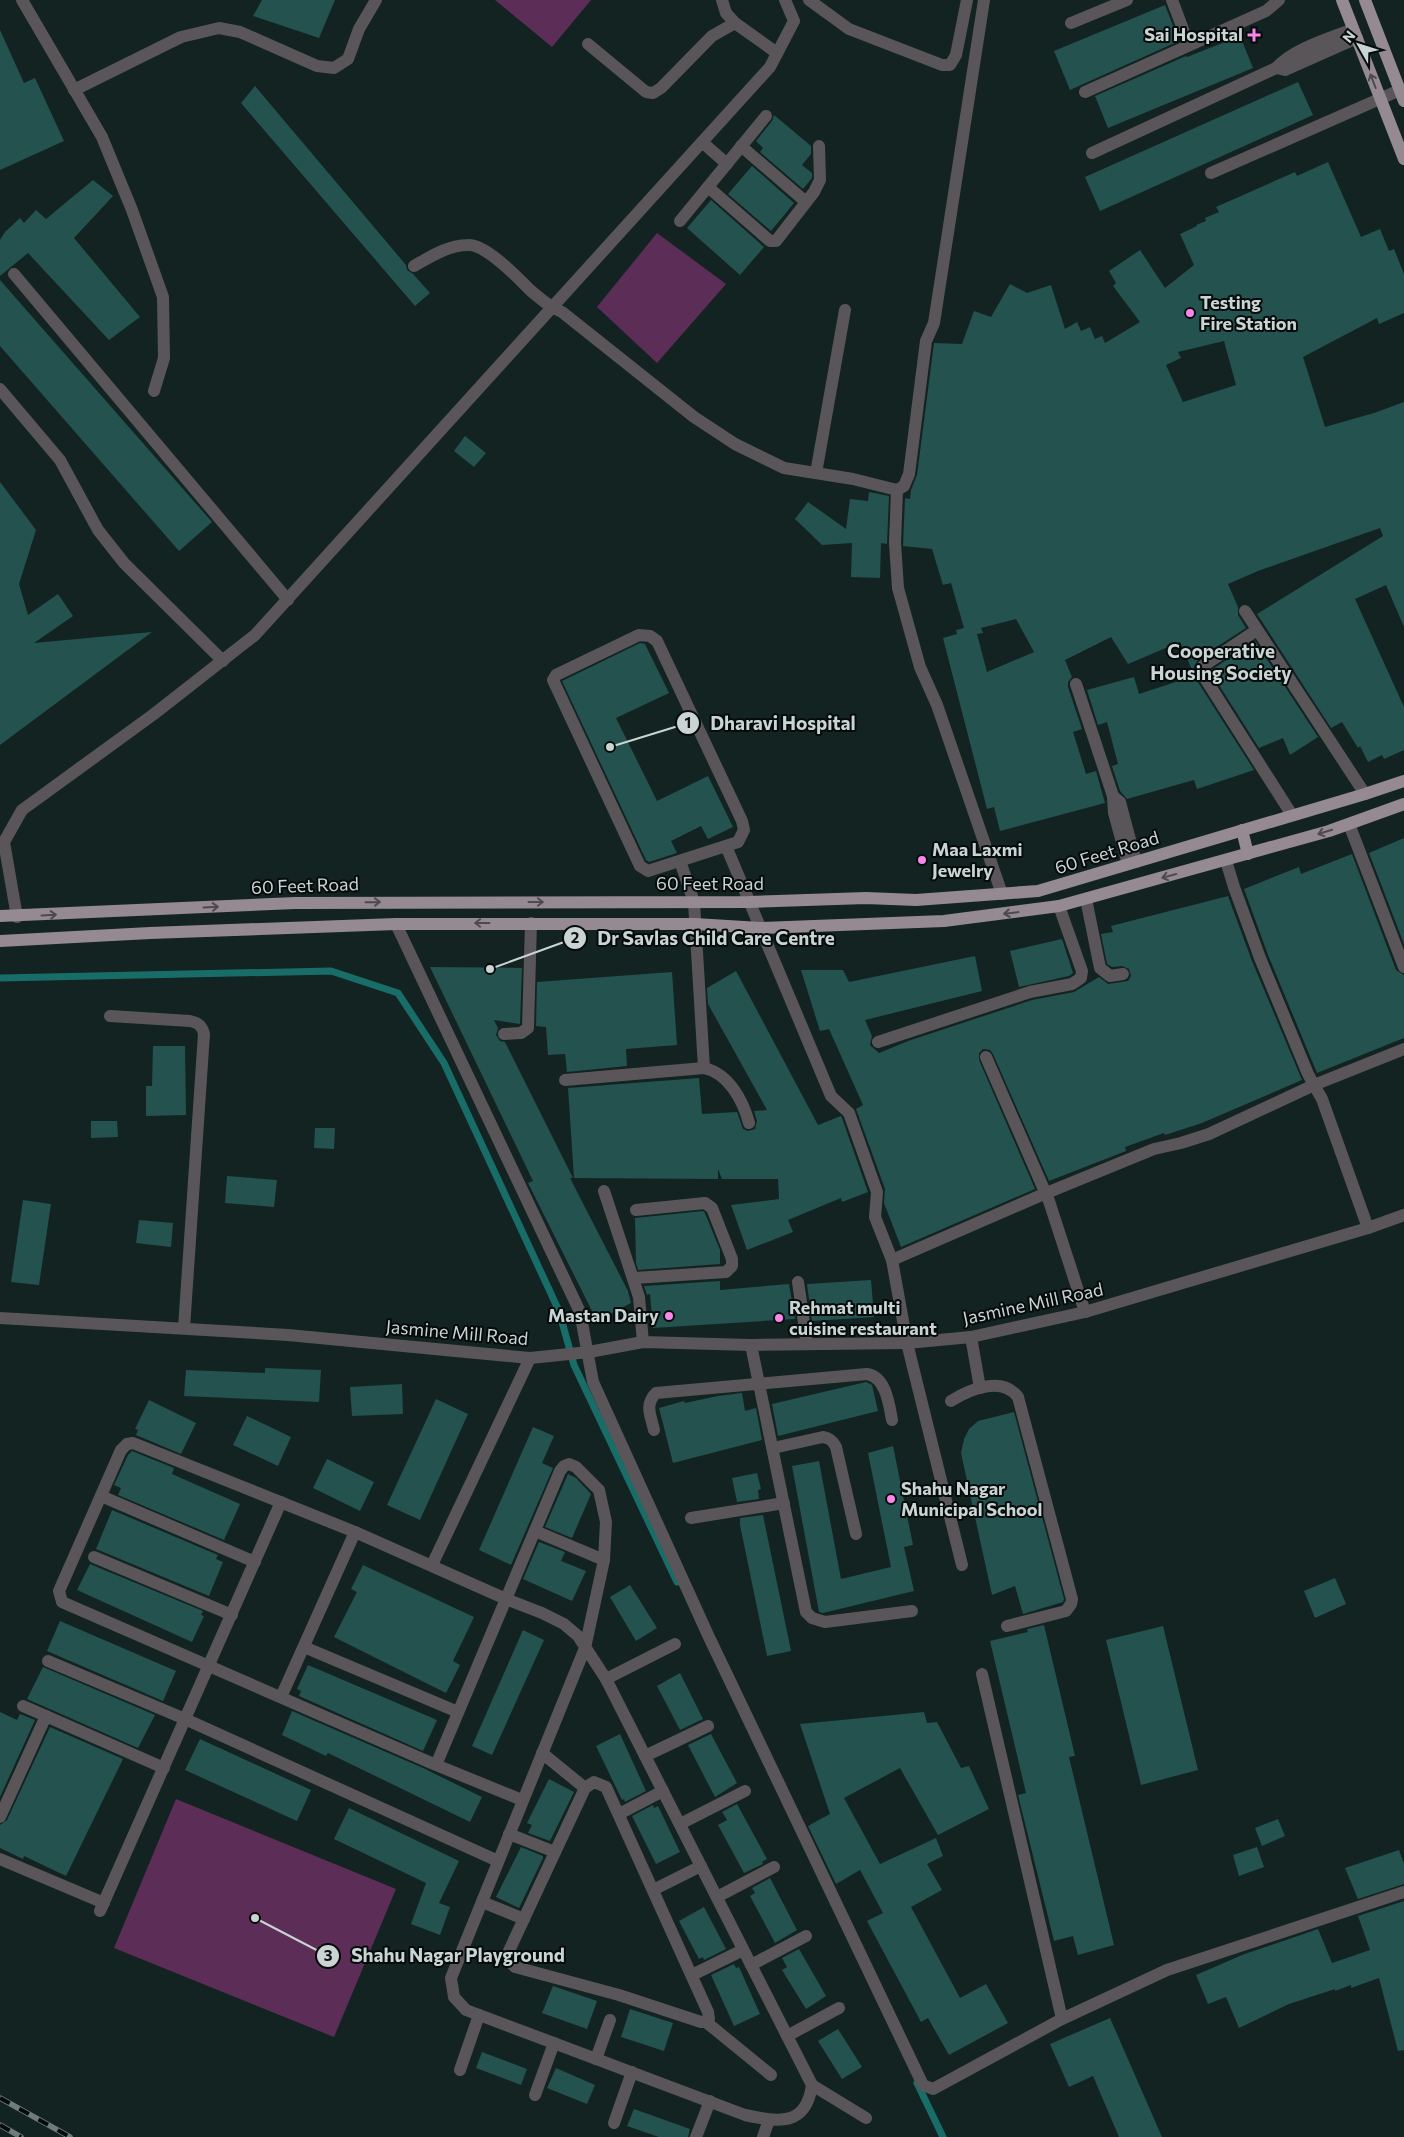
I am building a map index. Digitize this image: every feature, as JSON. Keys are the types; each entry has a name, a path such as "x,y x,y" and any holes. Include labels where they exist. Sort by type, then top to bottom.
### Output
{"main road":[{"path":"1342,0 1404,159"},
{"path":"1365,0 1402,96"},
{"name":"60 Feet Road","path":"0,916 17,917 294,903 749,902 866,898 916,900 1038,891 1365,794 1404,780"},
{"path":"0,941 150,933 396,924 695,924 760,928 944,921 1059,906 1226,861 1349,824 1404,804"},
{"path":"1242,830 1248,854"}],"street":[{"path":"22,0 102,137 132,210 162,297 164,358 154,391"},
{"path":"74,90 181,37 219,28 240,32 317,66 334,68 348,59 360,29 376,0"},
{"path":"722,0 726,14 735,23 777,53"},
{"path":"785,0 794,20"},
{"path":"17,917 4,842 22,810 223,661 255,635 770,67 794,20 809,0 849,29 942,66 950,65 955,57 967,0"},
{"path":"414,266 444,250 469,245 479,248 505,266 551,308 568,317 694,417 735,444 784,468 853,479 897,490 904,486 909,474 926,341 934,323 984,0"},
{"path":"1071,23 1127,0"},
{"path":"1172,0 1189,45"},
{"path":"1085,92 1266,11 1279,0"},
{"path":"588,44 646,92 653,93 661,88 712,36 735,23"},
{"path":"1092,153 1276,68 1285,70 1355,33"},
{"path":"955,57 975,62"},
{"path":"1211,173 1380,99 1402,96"},
{"path":"680,221 766,116"},
{"path":"702,142 727,164"},
{"path":"741,146 806,202"},
{"path":"708,187 770,241 776,242 820,180 819,146"},
{"path":"14,274 288,600"},
{"path":"816,473 845,310"},
{"path":"0,388 60,460 98,530 124,563 223,661"},
{"path":"897,490 895,543 898,588 920,667 938,705 1002,894"},
{"path":"1245,611 1365,794"},
{"path":"1257,630 1203,666 1201,672 1292,815"},
{"path":"639,635 650,636 656,642 742,821 744,830 738,842 680,861 648,871 640,866 554,683 556,675 639,635"},
{"path":"1076,684 1113,796 1114,813 1132,863"},
{"path":"1349,824 1404,967"},
{"path":"726,846 831,1096 848,1113 877,1192 875,1218 892,1260 907,1343 962,1565"},
{"path":"680,861 694,902 704,1068"},
{"path":"1226,861 1263,965 1308,1074 1322,1099 1368,1228"},
{"path":"1086,899 1100,968 1110,976 1123,974"},
{"path":"878,1042 1030,992 1072,984 1081,978 1082,971 1059,906"},
{"path":"504,1034 521,1033 528,1028 531,923"},
{"path":"396,924 580,1312 594,1382 700,1617 920,2082 926,2088 933,2089 1062,2019 1167,1970 1404,1892"},
{"path":"110,1016 190,1021 202,1027 204,1034 184,1328"},
{"path":"892,1260 1154,1149 1181,1144 1209,1134 1314,1085 1404,1049"},
{"path":"986,1057 1044,1194 1049,1201 1085,1312"},
{"path":"565,1080 704,1068 715,1070 735,1092 744,1106 749,1123"},
{"path":"604,1190 639,1297 643,1342"},
{"path":"634,1278 726,1272 732,1266 732,1259 709,1204 636,1210"},
{"name":"Jasmine Mill Road","path":"0,1318 288,1335 530,1358 589,1352 643,1342 751,1345 907,1343 971,1337 1085,1312 1368,1228 1404,1215"},
{"path":"798,1282 807,1344"},
{"path":"971,1337 980,1388"},
{"path":"751,1345 806,1612 812,1618 825,1622 912,1611"},
{"path":"432,1565 530,1358"},
{"path":"654,1430 648,1406 650,1399 656,1393 867,1374 874,1375 884,1389 892,1420"},
{"path":"951,1401 962,1394 980,1388 1005,1386 1010,1388 1018,1397 1072,1599 1072,1604 1066,1611 1006,1626"},
{"path":"773,1448 823,1437 834,1442 856,1534"},
{"path":"522,1800 62,1602 59,1591 121,1450 127,1444 133,1443 356,1532 506,1599 542,1613 564,1624 578,1636 606,1679 812,2085 866,2118"},
{"path":"436,1764 560,1471 569,1464 576,1467 599,1490 606,1522 604,1560 585,1648 451,1978 454,1997 466,2010 745,2115 769,2120 790,2119 804,2110 810,2098 812,2085"},
{"path":"101,1496 255,1562"},
{"path":"0,1859 102,1907 281,1502"},
{"path":"692,1518 784,1503"},
{"path":"535,1531 604,1560"},
{"path":"281,1697 356,1532"},
{"path":"94,1556 232,1615"},
{"path":"606,1679 675,1644"},
{"path":"304,1647 458,1712"},
{"path":"48,1661 185,1719 498,1861"},
{"path":"982,1674 1062,2019"},
{"path":"22,1706 164,1768"},
{"path":"0,1818 46,1716"},
{"path":"645,1756 708,1726"},
{"path":"542,1752 585,1788"},
{"path":"706,2022 709,2018 708,2012 619,1814 606,1787 594,1782 585,1788 524,1918 508,1953 510,1962 515,1967 619,1995 706,2022 771,2075"},
{"path":"680,1824 745,1791"},
{"path":"619,1814 663,1792"},
{"path":"510,1834 555,1852"},
{"path":"653,1890 702,1866"},
{"path":"717,1897 774,1867"},
{"path":"482,1902 524,1918"},
{"path":"751,1965 806,1936"},
{"path":"692,1975 743,1950"},
{"path":"787,2036 839,2008"},
{"path":"460,2070 479,2015"},
{"path":"596,2059 610,2020"},
{"path":"535,2095 554,2043"},
{"path":"614,2123 632,2072"},
{"path":"696,2137 710,2101"},
{"path":"763,2137 769,2120"}],"shaded area":[{"path":"495,0 591,0 552,47"},
{"path":"657,233 726,284 657,363 597,307"},
{"path":"176,1799 396,1889 334,2037 114,1948"}],"building":[{"path":"262,0 335,0 319,38 253,16"},
{"path":"1165,5 1179,41 1070,90 1054,51"},
{"path":"0,30 24,83 35,78 64,141 0,170"},
{"path":"1240,36 1253,68 1108,128 1095,96 1186,56"},
{"path":"1298,82 1313,115 1100,211 1085,177"},
{"path":"255,86 406,265 407,270 430,293 415,306 241,103"},
{"path":"774,115 811,146 811,154 802,165 812,173 812,178 803,189 760,152 763,148 756,141 772,121"},
{"path":"1328,162 1361,237 1380,229 1389,251 1394,249 1404,274 1404,313 1379,324 1377,318 1303,357 1325,427 1404,402 1404,627 1386,585 1355,599 1404,707 1404,750 1384,759 1382,755 1368,762 1360,746 1358,748 1342,722 1331,728 1257,614 1383,536 1380,528 1258,571 1228,584 1238,607 1238,615 1246,628 1198,659 1193,669 1194,675 1180,642 1128,664 1111,637 1065,660 1072,677 1068,682 1068,687 1082,729 1073,732 1086,774 1096,771 1105,803 1000,831 994,807 987,809 943,638 957,634 956,630 964,628 951,583 943,585 932,549 903,546 905,498 910,499 911,490 917,475 934,343 962,344 974,311 991,317 1010,284 1027,293 1051,285 1065,329 1077,322 1081,331 1090,327 1095,339 1102,336 1105,343 1140,322 1113,286 1116,283 1109,271 1140,250 1165,288 1194,265 1180,234 1206,221 1205,218 1219,212 1216,207 1295,172 1297,176","holes":["1224,341 1236,385 1183,402 1166,365 1181,358 1178,352","1016,619 1034,652 987,672 977,634 983,633 981,628"]},
{"path":"752,166 794,203 771,231 728,194"},
{"path":"93,180 113,196 74,238 140,317 109,340 28,253 0,276 0,240 5,232 20,218 24,223 36,210 46,219"},
{"path":"711,200 764,247 740,275 687,228"},
{"path":"0,280 212,522 179,551 0,346"},
{"path":"465,436 486,453 474,467 454,451"},
{"path":"0,482 36,530 19,584 28,615 58,594 73,616 34,643 152,632 0,745"},
{"path":"869,492 889,496 887,544 881,543 880,578 851,577 852,543 822,545 795,519 808,502 846,529 850,499 868,501"},
{"path":"1255,641 1318,737 1290,755 1283,738 1259,748 1210,671"},
{"path":"640,643 645,644 669,693 616,718 657,801 708,776 733,827 708,839 701,826 671,841 677,853 649,862 646,860 562,681"},
{"path":"1194,676 1254,770 1197,789 1194,780 1127,799 1120,791 1112,766 1118,764 1107,722 1098,725 1087,690 1134,677 1139,694"},
{"path":"1404,838 1404,944 1369,853"},
{"path":"1352,854 1396,970 1404,975 1404,1038 1317,1073 1268,955 1244,889 1299,867 1301,874"},
{"path":"1228,896 1252,961 1302,1080 1202,1123 1165,1135 1164,1133 1125,1147 1126,1151 1049,1181 993,1054 990,1050 983,1049 979,1053 979,1060 1035,1189 901,1247 884,1203 885,1189 856,1109 863,1105 829,1029 820,1031 801,970 843,970 849,982 975,956 982,991 865,1020 872,1036 870,1045 879,1053 908,1041 1032,1000 1074,992 1099,977 1108,984 1128,981 1131,976 1129,969 1122,966 1112,967 1107,964 1101,934 1113,932 1111,926"},
{"path":"1062,939 1073,973 1069,976 1019,987 1010,951"},
{"path":"430,967 522,968 520,1024 494,1020 498,1028 496,1035 500,1041 505,1042 573,1178 570,1178 628,1291 631,1303 597,1321 528,1183 533,1181"},
{"path":"736,971 818,1125 841,1116 868,1192 842,1202 841,1198 788,1220 793,1232 747,1250 731,1205 779,1199 778,1179 722,1179 718,1169 718,1179 574,1178 568,1088 699,1078 702,1114 737,1112 743,1129 748,1131 755,1129 757,1121 754,1111 767,1110 708,1004 707,988"},
{"path":"672,972 677,1045 626,1049 627,1066 567,1072 565,1054 548,1055 546,1027 536,1026 537,982"},
{"path":"153,1046 185,1046 186,1115 146,1116 146,1086 152,1086"},
{"path":"91,1121 117,1121 118,1137 91,1138"},
{"path":"315,1128 335,1128 334,1149 314,1148"},
{"path":"227,1176 277,1180 274,1207 225,1203"},
{"path":"23,1200 51,1204 39,1285 11,1282"},
{"path":"703,1211 720,1250 720,1264 638,1270 636,1263 635,1218"},
{"path":"139,1220 173,1223 171,1247 136,1243"},
{"path":"871,1280 874,1317 812,1321 807,1284"},
{"path":"720,1281 720,1290 789,1284 795,1319 653,1328 650,1294 647,1295 644,1286"},
{"path":"265,1368 321,1370 319,1402 184,1396 186,1370 265,1373"},
{"path":"866,1382 872,1385 878,1411 778,1436 772,1404"},
{"path":"402,1384 403,1414 352,1416 350,1387"},
{"path":"742,1393 745,1411 756,1408 762,1440 673,1463 659,1408 684,1401 685,1403"},
{"path":"436,1399 468,1414 420,1520 387,1505"},
{"path":"149,1400 196,1423 181,1454 136,1435 138,1430 135,1429"},
{"path":"1014,1412 1064,1599 1063,1602 1023,1614 1015,1586 992,1595 961,1453 964,1439 969,1429 978,1421"},
{"path":"247,1416 291,1437 278,1466 233,1445"},
{"path":"533,1427 554,1436 542,1463 553,1468 511,1565 479,1550"},
{"path":"893,1446 913,1545 904,1547 914,1591 823,1613 819,1612 792,1466 819,1461 841,1579 891,1567 868,1453"},
{"path":"132,1451 174,1468 172,1474 240,1504 224,1540 118,1495 121,1488 114,1485 128,1455"},
{"path":"327,1459 374,1482 360,1511 313,1488"},
{"path":"757,1473 761,1489 758,1490 759,1499 737,1502 732,1478"},
{"path":"568,1474 576,1478 591,1494 572,1538 545,1527"},
{"path":"112,1510 218,1555 216,1559 223,1562 209,1596 96,1549"},
{"path":"763,1515 791,1651 767,1656 740,1525 740,1518"},
{"path":"539,1542 565,1552 561,1561 586,1571 572,1601 523,1579"},
{"path":"90,1564 203,1611 201,1615 204,1616 192,1642 77,1590"},
{"path":"363,1565 474,1617 453,1661 460,1665 446,1693 334,1637 357,1592 351,1589"},
{"path":"1335,1578 1346,1604 1315,1618 1304,1591"},
{"path":"630,1585 657,1628 636,1641 610,1597"},
{"path":"60,1621 176,1671 163,1701 47,1651"},
{"path":"1044,1625 1075,1756 1069,1757 1114,1945 1078,1955 1073,1936 1054,1941 1018,1795 1026,1793 990,1641 1028,1632 1027,1629"},
{"path":"1163,1626 1198,1770 1141,1785 1106,1640"},
{"path":"523,1630 544,1640 492,1755 472,1746"},
{"path":"308,1665 437,1720 423,1751 299,1696 301,1691 297,1689"},
{"path":"43,1667 155,1715 138,1748 27,1699"},
{"path":"680,1673 703,1719 680,1730 657,1686"},
{"path":"292,1711 423,1768 482,1797 470,1822 328,1753 326,1756 282,1735"},
{"path":"0,1712 17,1720 20,1714 35,1720 0,1797"},
{"path":"924,1712 927,1723 937,1722 961,1768 969,1766 989,1809 938,1835 900,1768 844,1798 880,1864 936,1838 943,1856 927,1864 942,1890 911,1907 960,1998 986,1984 1008,2023 949,2055 928,2018 921,2022 867,1921 883,1913 860,1870 836,1884 808,1826 830,1814 800,1724"},
{"path":"50,1727 123,1759 66,1876 24,1856 23,1859 0,1848 0,1825 7,1820"},
{"path":"620,1734 646,1791 625,1802 624,1799 622,1800 596,1746"},
{"path":"711,1734 737,1783 715,1797 688,1745"},
{"path":"200,1739 311,1790 297,1821 185,1770"},
{"path":"549,1779 574,1792 550,1841 528,1833 532,1825 527,1823"},
{"path":"737,1804 767,1859 762,1862 763,1864 744,1873 718,1825 727,1820 722,1812"},
{"path":"653,1805 654,1808 658,1806 680,1852 656,1864 632,1816"},
{"path":"349,1808 459,1861 439,1903 450,1907 440,1935 411,1924 426,1883 334,1839"},
{"path":"1278,1819 1285,1836 1262,1846 1255,1828"},
{"path":"521,1847 543,1856 543,1858 519,1908 496,1897"},
{"path":"1257,1847 1264,1867 1239,1876 1233,1855"},
{"path":"1399,1850 1404,1864 1404,1884 1358,1899 1345,1868"},
{"path":"770,1878 797,1930 775,1943 750,1896 755,1893 752,1888"},
{"path":"1404,1901 1404,2050 1398,2051 1379,1978 1351,1988 1351,1985 1335,1991 1335,1989 1289,2004 1239,2028 1226,1997 1208,2004 1196,1975 1242,1955 1318,1929 1332,1963 1370,1950 1358,1916"},
{"path":"704,1907 726,1949 704,1960 703,1957 699,1959 679,1921"},
{"path":"799,1949 826,1996 806,2009 782,1970 787,1967 782,1958"},
{"path":"734,1964 736,1968 739,1967 760,2014 734,2026 711,1975"},
{"path":"553,1986 597,2001 587,2029 542,2013"},
{"path":"630,2009 673,2023 664,2051 621,2037"},
{"path":"1110,2018 1162,2137 1119,2137 1093,2076 1069,2087 1050,2044"},
{"path":"838,2029 862,2067 842,2079 818,2041"},
{"path":"482,2052 527,2069 521,2085 476,2068"},
{"path":"556,2068 595,2085 587,2104 547,2088"},
{"path":"634,2109 690,2129 688,2137 659,2137 627,2126"}],"waterway":[{"path":"0,978 331,971 398,993 444,1063 559,1311 574,1365 677,1582"},
{"path":"917,2083 943,2137"}],"railway":[{"path":"0,2098 70,2137"},
{"path":"0,2125 21,2137"}],"place":[{"name":"Sai Hospital","path":"1254,35"},
{"name":"Testing Fire Station","path":"1190,313"},
{"name":"Dharavi Hospital","path":"610,747"},
{"name":"Maa Laxmi Jewelry","path":"922,860"},
{"name":"Dr Savlas Child Care Centre","path":"490,969"},
{"name":"Mastan Dairy","path":"669,1316"},
{"name":"Rehmat multi cuisine restaurant","path":"779,1318"},
{"name":"Shahu Nagar Municipal School","path":"891,1499"},
{"name":"Shahu Nagar Playground","path":"255,1918"}],"district":[{"name":"Cooperative Housing Society","path":"1221,662"}]}
